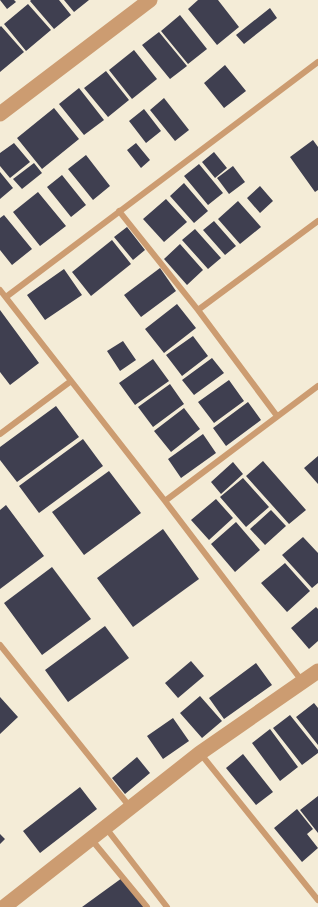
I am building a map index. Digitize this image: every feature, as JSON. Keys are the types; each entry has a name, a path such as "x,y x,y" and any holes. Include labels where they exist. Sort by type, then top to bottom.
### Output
{"street":[{"path":"0,114 150,0"},
{"path":"9,905 200,754 318,671"}],"lane":[{"path":"6,298 119,211 318,62"},
{"path":"119,211 198,310 277,416"},
{"path":"198,310 318,221"},
{"path":"0,290 165,501 303,683"},
{"path":"0,434 70,381"},
{"path":"165,501 318,386"},
{"path":"0,645 130,809"},
{"path":"200,754 315,890 318,900"},
{"path":"106,828 167,907"},
{"path":"91,839 147,907"}],"building":[{"path":"0,0 14,0 16,2 7,9"},
{"path":"59,0 71,15 54,29 30,1"},
{"path":"64,0 89,0 74,12"},
{"path":"198,0 218,0 239,27 217,45 188,9"},
{"path":"28,4 51,30 26,51 4,24"},
{"path":"270,8 277,18 244,44 236,35"},
{"path":"180,15 207,49 188,64 161,31"},
{"path":"1,26 24,52 0,72 0,27"},
{"path":"159,32 187,66 170,79 142,45"},
{"path":"134,50 157,79 132,99 109,70"},
{"path":"225,65 246,91 224,108 204,83"},
{"path":"106,71 129,100 108,117 84,88"},
{"path":"79,88 104,120 84,135 59,104"},
{"path":"164,98 189,130 175,141 150,110"},
{"path":"54,108 79,139 42,169 17,138"},
{"path":"144,109 161,131 146,143 129,121"},
{"path":"313,140 318,147 318,190 315,192 290,157"},
{"path":"14,143 30,162 10,178 0,166 0,153"},
{"path":"136,143 150,160 141,168 127,150"},
{"path":"214,152 227,168 215,178 202,162"},
{"path":"86,155 110,186 93,200 68,169"},
{"path":"34,163 42,173 22,189 13,179"},
{"path":"199,164 223,193 208,205 184,176"},
{"path":"233,166 245,182 229,194 217,178"},
{"path":"0,172 13,188 0,199"},
{"path":"62,175 86,205 71,217 47,187"},
{"path":"184,183 208,211 194,223 170,196"},
{"path":"260,186 273,201 260,213 247,198"},
{"path":"38,192 66,226 40,246 13,212"},
{"path":"166,199 187,222 164,242 143,219"},
{"path":"238,201 261,227 240,244 218,219"},
{"path":"4,215 32,249 12,265 0,250 0,218"},
{"path":"214,221 236,246 225,255 203,230"},
{"path":"127,227 145,250 133,260 114,237"},
{"path":"195,229 221,258 208,269 182,240"},
{"path":"112,240 131,264 91,296 72,272"},
{"path":"180,244 203,270 187,285 164,259"},
{"path":"160,268 176,291 141,317 124,295"},
{"path":"64,269 82,295 45,320 27,295"},
{"path":"177,304 196,328 164,353 145,329"},
{"path":"0,310 39,363 10,385 0,372"},
{"path":"193,336 208,356 182,376 166,355"},
{"path":"123,341 136,360 120,371 107,351"},
{"path":"212,358 224,373 194,395 182,380"},
{"path":"153,359 169,381 135,405 119,383"},
{"path":"229,380 244,401 214,423 198,402"},
{"path":"170,384 184,404 153,427 138,407"},
{"path":"248,402 261,420 226,446 213,428"},
{"path":"56,406 79,437 17,482 0,460 0,447"},
{"path":"184,408 200,429 171,452 154,431"},
{"path":"203,434 216,453 181,478 168,459"},
{"path":"83,439 103,466 39,513 19,486"},
{"path":"318,456 318,484 304,468"},
{"path":"263,461 306,510 289,524 246,476"},
{"path":"233,462 243,474 221,494 211,482"},
{"path":"109,471 141,513 84,555 52,512"},
{"path":"243,478 269,507 246,527 220,497"},
{"path":"216,499 233,518 209,540 191,520"},
{"path":"6,505 44,556 0,589 0,510"},
{"path":"271,510 286,526 265,545 250,529"},
{"path":"236,522 260,550 235,572 211,544"},
{"path":"163,529 199,579 133,627 97,578"},
{"path":"303,537 318,553 318,583 312,588 282,555"},
{"path":"285,563 310,591 287,612 261,583"},
{"path":"52,567 91,619 42,655 4,603"},
{"path":"316,607 318,609 318,641 309,649 291,628"},
{"path":"105,626 129,658 68,702 45,670"},
{"path":"191,661 204,676 178,698 165,683"},
{"path":"256,663 272,685 224,719 209,698"},
{"path":"200,696 222,721 202,738 180,713"},
{"path":"0,697 18,717 0,734"},
{"path":"314,703 318,708 318,745 296,717"},
{"path":"290,715 318,750 318,753 302,765 273,728"},
{"path":"173,718 189,741 163,759 147,736"},
{"path":"270,729 298,767 280,781 252,743"},
{"path":"243,754 273,792 256,805 226,768"},
{"path":"137,757 150,773 125,794 112,778"},
{"path":"80,787 97,809 40,853 23,831"},
{"path":"318,796 318,833 300,810"},
{"path":"297,809 313,829 307,834 318,848 302,862 274,828"},
{"path":"0,834 5,839 0,844"},
{"path":"122,878 144,907 82,907"}]}
